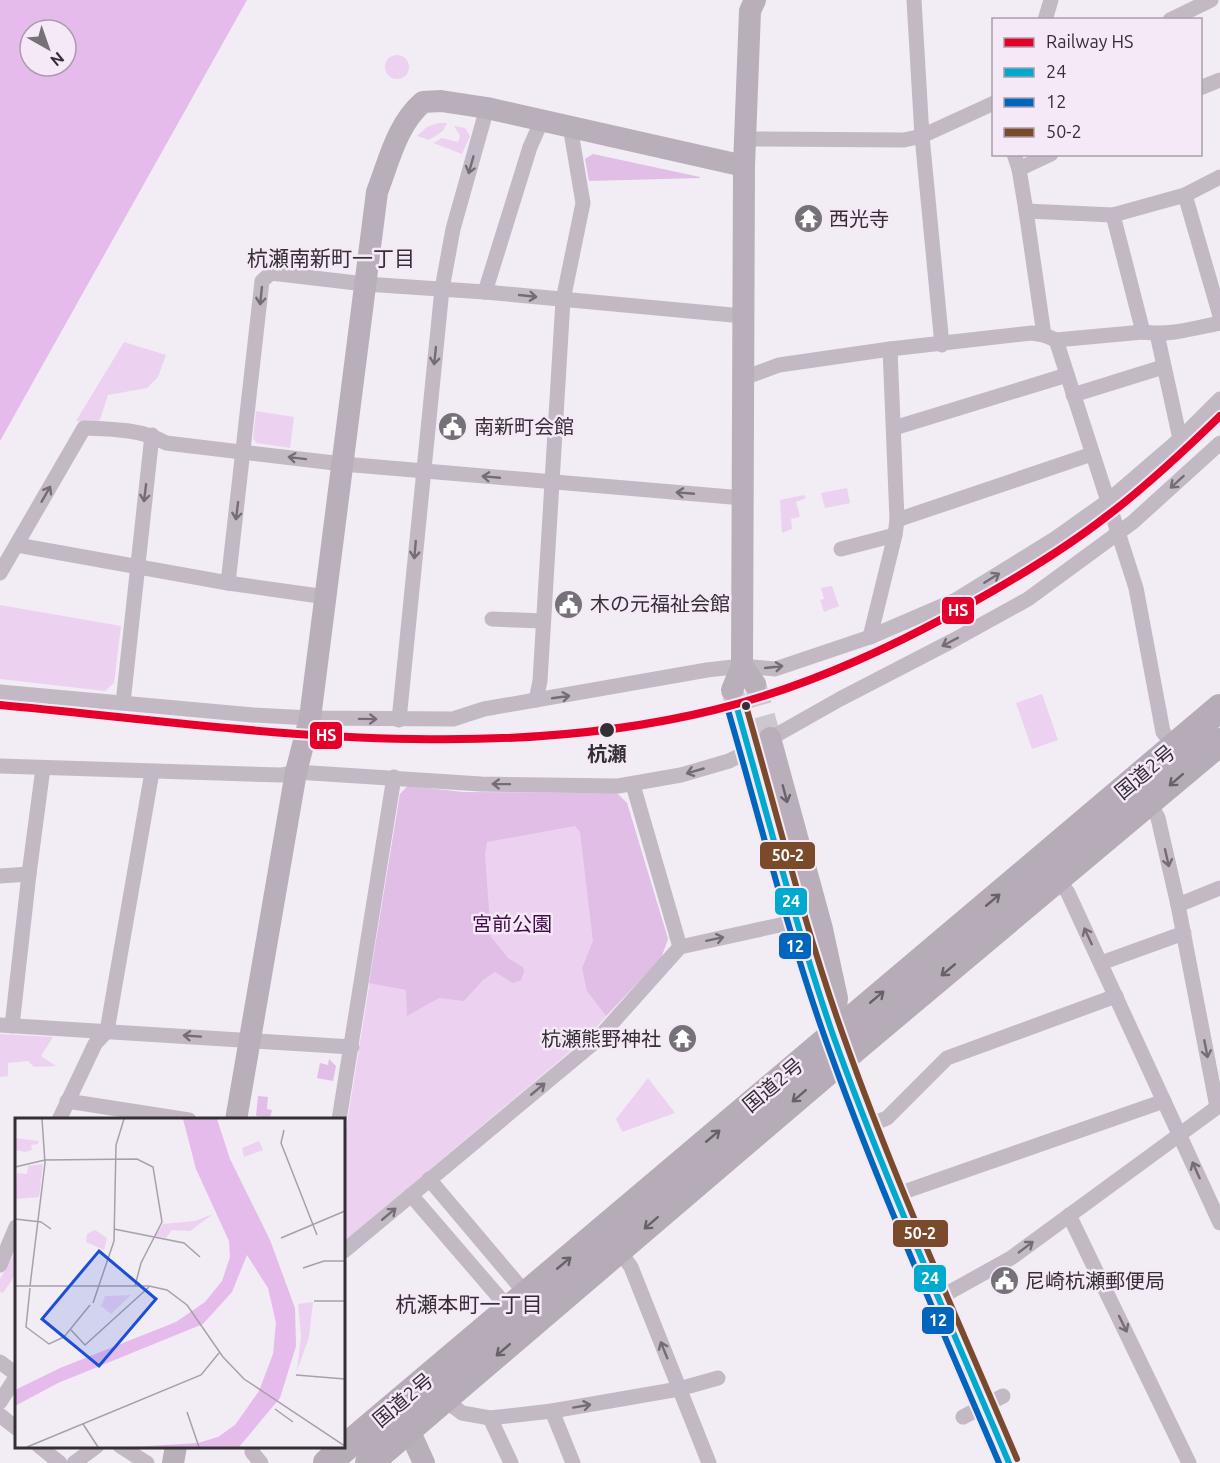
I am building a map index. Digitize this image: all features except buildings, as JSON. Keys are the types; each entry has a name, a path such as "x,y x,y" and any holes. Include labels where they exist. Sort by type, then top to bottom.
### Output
{"highway":[{"name":"国道2号","path":"327,1463 400,1420 445,1400 619,1250 838,1046 1220,708"},
{"name":"国道2号","path":"369,1463 400,1420 518,1302 838,1046 1057,878 1220,742"}],"street":[{"path":"732,690 748,675 743,498 744,166 750,11 754,0"},
{"path":"914,0 922,136 942,345"},
{"path":"1046,18 1051,0"},
{"path":"1174,18 1211,0"},
{"path":"1202,87 1220,80"},
{"path":"236,1118 296,772 310,718 377,192 401,127 411,111 423,102 441,101 487,108 744,166"},
{"path":"745,139 904,140 922,136 992,103"},
{"path":"399,720 422,471 442,289 453,229 487,108"},
{"path":"484,292 530,147 542,120"},
{"path":"537,700 563,300 583,203 570,126"},
{"path":"1042,156 1016,162 1050,337 1067,375 1119,532 1136,588 1163,732 1175,747"},
{"path":"1026,211 1113,215 1185,195 1220,177"},
{"path":"1185,195 1220,316"},
{"path":"1113,215 1163,367 1180,439"},
{"path":"228,583 262,281 266,276 278,273 364,284 484,292 743,316"},
{"path":"744,378 779,365 890,349 942,345 1032,333 1050,337 1180,332 1220,323"},
{"path":"870,637 896,527 890,349"},
{"path":"1073,395 1163,367"},
{"path":"894,428 1067,375"},
{"path":"0,692 253,715 399,720 453,719 484,709 537,700 748,675 775,669 870,637 956,600 1053,540 1108,501 1180,439 1220,399"},
{"path":"0,573 84,428 116,429 152,435 166,443 343,464 743,498"},
{"path":"123,703 136,566 152,435"},
{"path":"0,766 281,775 296,772 481,784 633,785 681,775 729,761 747,743 770,738 1028,599 1133,522 1220,442"},
{"path":"841,549 1092,454"},
{"path":"17,545 228,583 326,597"},
{"path":"492,619 543,621"},
{"path":"770,738 831,969 837,998 838,1046"},
{"path":"747,743 798,921 838,1046 867,1126 939,1298 994,1400 1009,1463"},
{"path":"43,768 6,1025 352,1047"},
{"path":"59,1118 95,1044 107,1031 152,772"},
{"path":"339,1118 394,777"},
{"path":"633,785 680,947"},
{"path":"939,1298 1011,1258 1219,1106 1178,905 1158,818 1150,802"},
{"path":"0,876 29,874"},
{"path":"1057,878 1068,893 1101,963 1220,1224"},
{"path":"1178,905 1220,888"},
{"path":"345,1250 596,1041 680,947 798,921"},
{"path":"1101,963 1184,933"},
{"path":"867,1126 887,1118 947,1058 1116,996"},
{"path":"67,1101 182,1118"},
{"path":"895,1195 1164,1101"},
{"path":"429,1179 518,1302"},
{"path":"411,1195 518,1302"},
{"path":"1069,1215 1189,1463"},
{"path":"0,1265 11,1236"},
{"path":"619,1250 631,1267 709,1463"},
{"path":"0,1362 15,1375"},
{"path":"0,1402 15,1378"},
{"path":"445,1400 462,1413 490,1418 552,1411 679,1389 718,1378"},
{"path":"963,1417 994,1400"},
{"path":"552,1411 573,1463"},
{"path":"0,1415 15,1427"},
{"path":"490,1418 511,1463"},
{"path":"400,1420 424,1463"},
{"path":"41,1448 60,1463"},
{"path":"74,1463 95,1448"},
{"path":"123,1448 147,1463"},
{"path":"172,1463 176,1448"},
{"path":"253,1448 252,1452 261,1463"}],"green space":[{"path":"397,55 406,58 409,67 406,76 397,79 388,76 385,67 388,58"},
{"path":"447,123 443,131 429,140 417,136 427,127"},
{"path":"454,126 465,128 470,136 462,154 433,143 442,138 458,142 460,136"},
{"path":"124,342 166,355 158,377 147,388 108,395 99,423 76,421"},
{"path":"256,411 294,417 290,448 257,443 253,439"},
{"path":"847,488 850,503 825,508 821,493"},
{"path":"804,495 806,498 796,502 800,517 791,519 792,529 782,533 780,500"},
{"path":"832,586 839,606 824,612 820,600 824,599 821,588"},
{"path":"0,605 121,626 114,683 105,691 0,679"},
{"path":"1042,694 1058,740 1032,749 1016,703"},
{"name":"宮前公園","path":"408,786 462,792 627,803 668,939 661,958 586,1038 345,1241 345,1136 400,794"},
{"path":"0,1034 53,1037 41,1056 56,1066 34,1067 28,1061 8,1063 8,1076 0,1077"},
{"path":"648,1078 675,1113 622,1132 616,1119"},
{"path":"15,1253 15,1275 3,1293 0,1292 0,1279"}],"shaded area":[{"path":"0,0 247,0 0,441"},
{"path":"593,154 700,178 589,181 585,159"},
{"path":"408,786 462,792 617,793 627,803 668,939 661,958 606,1016 587,991 582,968 593,941 580,832 575,826 487,842 485,855 491,937 508,958 523,967 521,980 513,983 495,972 483,980 464,1001 439,998 407,1016 406,990 369,983 400,794"},
{"path":"329,1059 336,1066 333,1081 317,1078 320,1063 328,1065"},
{"path":"258,1096 268,1097 267,1109 272,1110 270,1118 256,1116"}],"tunnel":[{"path":"755,684 770,738"},
{"path":"732,690 746,735"}],"rail line":[{"name":"HS","path":"0,705 258,731 413,739 488,739 564,734 640,725 714,710 786,688 857,661 925,628 1006,583 1065,547 1122,505 1220,416"}],"transit line":[{"name":"50-2","path":"746,706 803,910 842,1032 904,1194 1017,1459"},
{"name":"24","path":"737,708 795,913 833,1035 896,1197 1009,1463"},
{"name":"12","path":"728,710 786,916 825,1038 887,1199 999,1463"}],"place":[{"name":"西光寺","path":"808,219"},
{"name":"南新町会館","path":"453,427"},
{"name":"木の元福祉会館","path":"569,604"},
{"name":"杭瀬","path":"607,730"},
{"name":"杭瀬熊野神社","path":"682,1039"},
{"name":"尼崎杭瀬郵便局","path":"1004,1281"}],"district":[{"name":"杭瀬南新町一丁目","path":"331,259"},
{"name":"杭瀬本町一丁目","path":"469,1305"}]}
